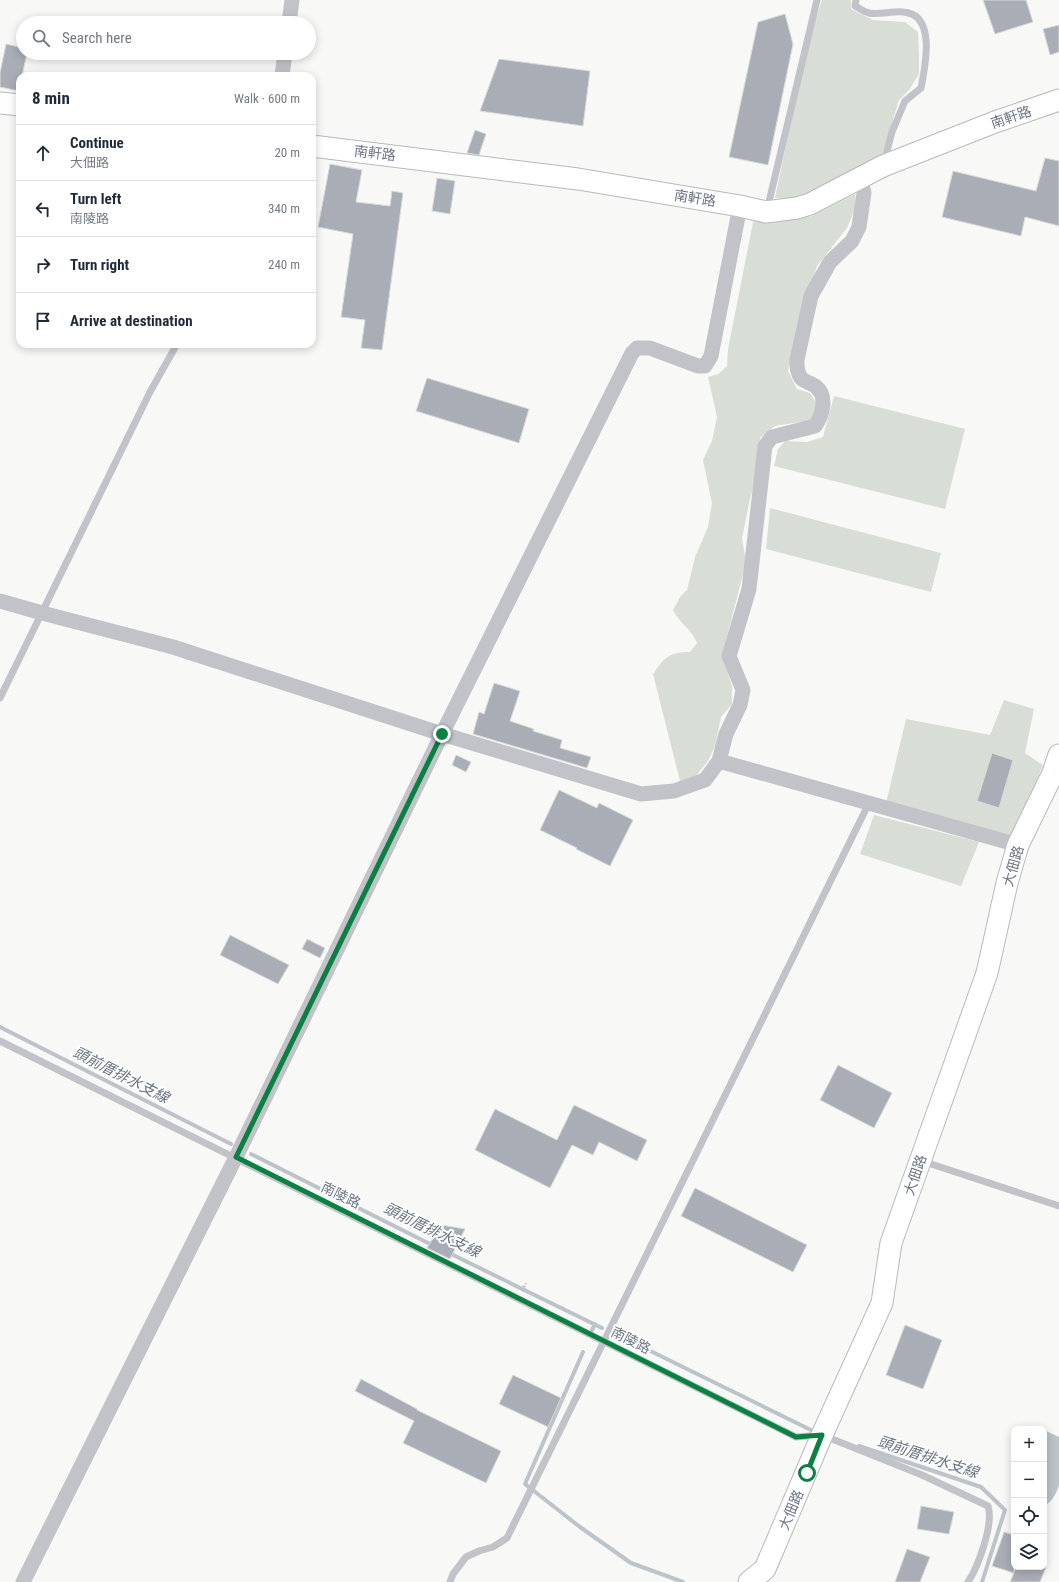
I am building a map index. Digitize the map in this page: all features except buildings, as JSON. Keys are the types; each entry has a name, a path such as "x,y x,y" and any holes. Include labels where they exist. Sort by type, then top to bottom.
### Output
{"street":[{"path":"290,16 292,0"},
{"path":"283,72 284,60"},
{"name":"南軒路","path":"316,146 578,179 740,206 766,212 804,206 884,166 994,122 1059,100"},
{"path":"0,103 16,105"},
{"path":"0,601 173,647 442,734 641,794 674,791 704,780 719,761 726,734 740,705 744,690 729,656 749,589 765,446 772,437 815,426 820,418 822,394 815,386 802,378 797,370 797,360 812,296 830,262 852,241 859,227 864,193 860,178"},
{"path":"23,1582 236,1157 442,734 632,353 636,348 650,348 698,366 705,366 711,356 740,206"},
{"path":"719,761 1018,845"},
{"name":"大佃路","path":"749,1582 766,1569 822,1435 882,1303 891,1243 987,973 1007,883 1018,845 1057,767"}],"lane":[{"path":"766,212 818,0"},
{"path":"856,0 855,6 868,13 904,12 914,15 921,22 925,34 927,55 921,88 905,101 892,132 884,166"},
{"path":"0,698 150,392 175,348"},
{"path":"450,1582 453,1574 466,1557 493,1547 507,1538 869,803"},
{"name":"南陵路","path":"0,1041 236,1157 796,1437 822,1435"},
{"path":"920,1160 1059,1206"},
{"path":"822,1435 922,1475 988,1506 990,1511 990,1520 987,1533 974,1573 968,1582"}],"shaded area":[{"path":"822,0 851,0 851,9 873,20 905,22 918,32 919,74 909,90 899,100 881,158 804,200 775,198 808,40"},
{"path":"855,194 856,207 847,228 817,266 788,371 797,389 810,393 817,405 812,420 775,426 760,438 757,474 742,538 746,562 722,656 732,686 732,704 721,717 715,746 708,761 696,776 680,781 653,674 661,663 672,654 690,652 697,643 692,633 673,610 680,597 687,590 695,557 708,527 712,503 703,460 712,441 717,417 708,377 718,374 727,366 728,349 754,217 778,221 812,216"},
{"path":"834,396 965,429 945,509 774,466 778,449 785,441 807,442 823,437"},
{"path":"770,508 941,553 931,592 766,549"},
{"path":"1004,700 1034,709 1025,753 1043,765 1014,838 886,803 906,719 990,735","holes":["992,753 1013,760 998,808 977,801"]},
{"path":"874,815 979,842 961,886 860,854"},
{"path":"1047,1431 1059,1437 1059,1485 1047,1504"}],"waterway":[{"name":"頭前厝排水支線","path":"0,1027 231,1144"},
{"name":"頭前厝排水支線","path":"251,1154 434,1246"},
{"name":"頭前厝排水支線","path":"447,1252 602,1328"},
{"name":"頭前厝排水支線","path":"592,1330 595,1324"},
{"name":"頭前厝排水支線","path":"620,1336 813,1431"},
{"path":"583,1352 525,1484 580,1527 631,1563 683,1582"},
{"name":"頭前厝排水支線","path":"859,1446 981,1487 1005,1510 982,1582"}],"route":[{"path":"442,734 236,1157 796,1437 822,1435 807,1473"}]}
